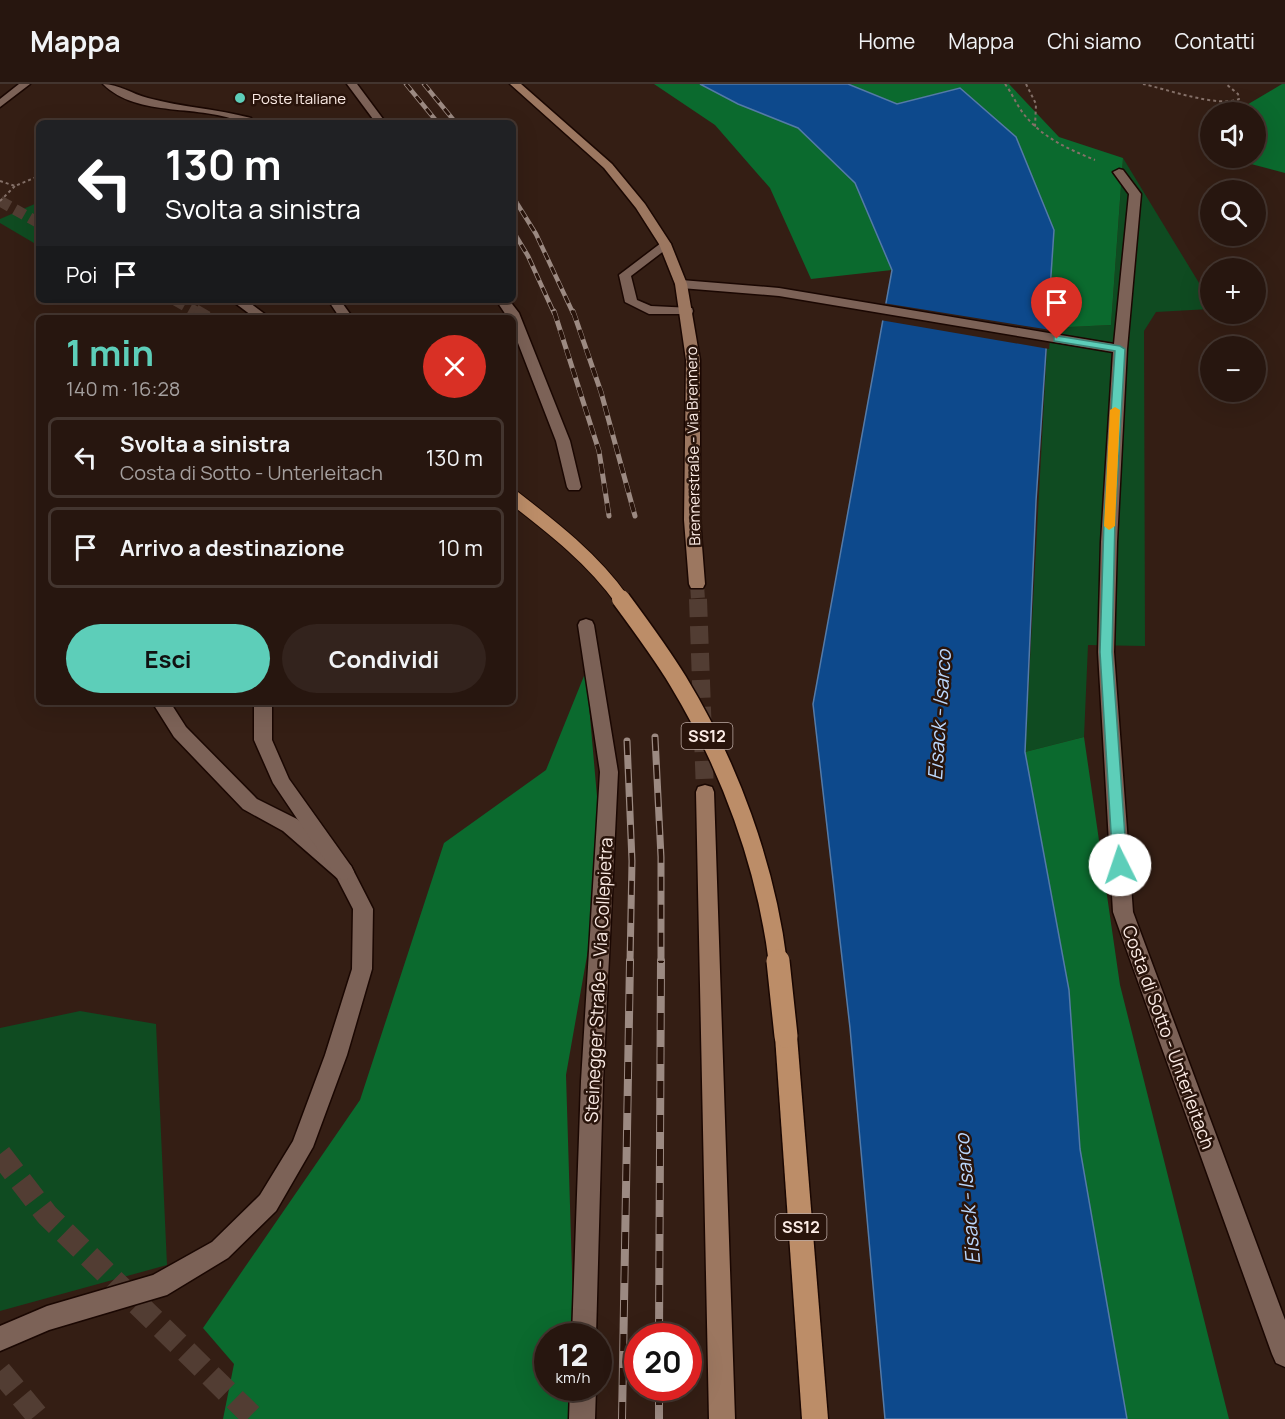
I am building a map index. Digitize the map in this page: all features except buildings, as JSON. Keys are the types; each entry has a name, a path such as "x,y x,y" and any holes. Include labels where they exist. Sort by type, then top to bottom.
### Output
{"main road":[{"name":"Brennerstraße - Via Brennero","path":"515,84 608,166 641,206 664,244 681,284 693,360 692,520 697,584"},
{"name":"SS12","path":"516,499 547,523 600,573 650,636 687,697 711,745 750,837 772,925 786,1036 815,1419"},
{"path":"705,792 722,1419"}],"street":[{"path":"0,104 25,84"},
{"path":"108,84 135,96 175,108 211,111 247,120"},
{"path":"352,84 379,120"},
{"name":"Costa di Sotto - Unterleitach","path":"1119,172 1135,195 1120,349 1109,531 1106,652 1123,912 1285,1353"},
{"path":"664,244 625,275 631,302 649,310 687,311"},
{"path":"681,284 741,287 1120,349"},
{"path":"242,303 260,315"},
{"path":"505,303 514,315"},
{"path":"516,321 563,441 574,487"},
{"name":"Steinegger Straße - Via Collepietra","path":"584,1323 592,1081 609,772 586,626"},
{"path":"163,705 180,732 250,804 290,825 344,873"},
{"path":"0,1339 47,1318 158,1286 220,1250 268,1203 302,1147 336,1055 362,969 363,909 344,873 282,783 263,740 263,705"},
{"path":"582,1419 583,1401"}],"path":[{"path":"1005,84 1023,113 1040,132 1069,149 1119,172"},
{"path":"1026,84 1038,106 1039,117 1035,127"},
{"path":"1143,84 1219,101 1232,102 1239,99 1238,94 1226,84"},
{"path":"0,201 15,186 36,177"},
{"path":"0,181 15,186"}],"green space":[{"path":"654,84 700,84 738,104 798,128 855,183 892,270 811,279 770,188 715,125"},
{"path":"848,84 1009,84 1059,137 1123,158 1111,325 1048,328 1054,230 1016,137 960,88 897,104"},
{"path":"1285,84 1285,173 1266,168 1266,102 1252,102"},
{"path":"1123,158 1200,285 1200,310 1156,312 1144,331 1145,646 1088,645 1084,737 1025,752 1048,328 1111,325"},
{"path":"36,203 36,244 0,223 0,219"},
{"path":"586,671 603,865 566,1075 574,1323 534,1323 534,1401 572,1401 569,1419 223,1419 234,1364 203,1328 360,1100 444,843 546,770"},
{"path":"1084,737 1120,985 1229,1419 1127,1419 1080,1149 1069,990 1025,752"},
{"path":"80,1011 156,1024 167,1265 0,1311 0,1028"}],"water":[{"name":"Eisack - Isarco","path":"700,84 848,84 897,104 960,88 1016,137 1054,230 1036,501 1025,752 1069,990 1080,1149 1127,1419 885,1419 850,1028 813,704 892,270 855,183 798,128 738,104"}],"pier":[{"path":"883,303 1051,330 1049,349 880,320"}],"tunnel":[{"path":"0,201 36,221"},
{"path":"180,303 198,313"},
{"path":"195,311 202,315"},
{"path":"697,584 698,600"},
{"path":"698,599 705,792"},
{"path":"0,1154 47,1215 255,1419"},
{"path":"0,1371 40,1419"}],"railway":[{"path":"406,84 436,120"},
{"path":"424,84 454,120"},
{"path":"516,202 536,234 573,313"},
{"path":"516,236 528,256 554,313"},
{"path":"554,311 599,451 609,516"},
{"path":"573,311 601,392 635,516"},
{"path":"655,737 661,857 661,961"},
{"path":"627,741 632,861 630,963"},
{"path":"622,1419 630,961"},
{"path":"659,1323 661,961"},
{"path":"659,1401 659,1419"}],"slow traffic":[{"path":"1109,526 1115,410"}],"place":[{"name":"Poste Italiane","path":"240,98"}],"route":[{"path":"1057,339 1120,349 1115,408 1106,652 1120,865"}]}
